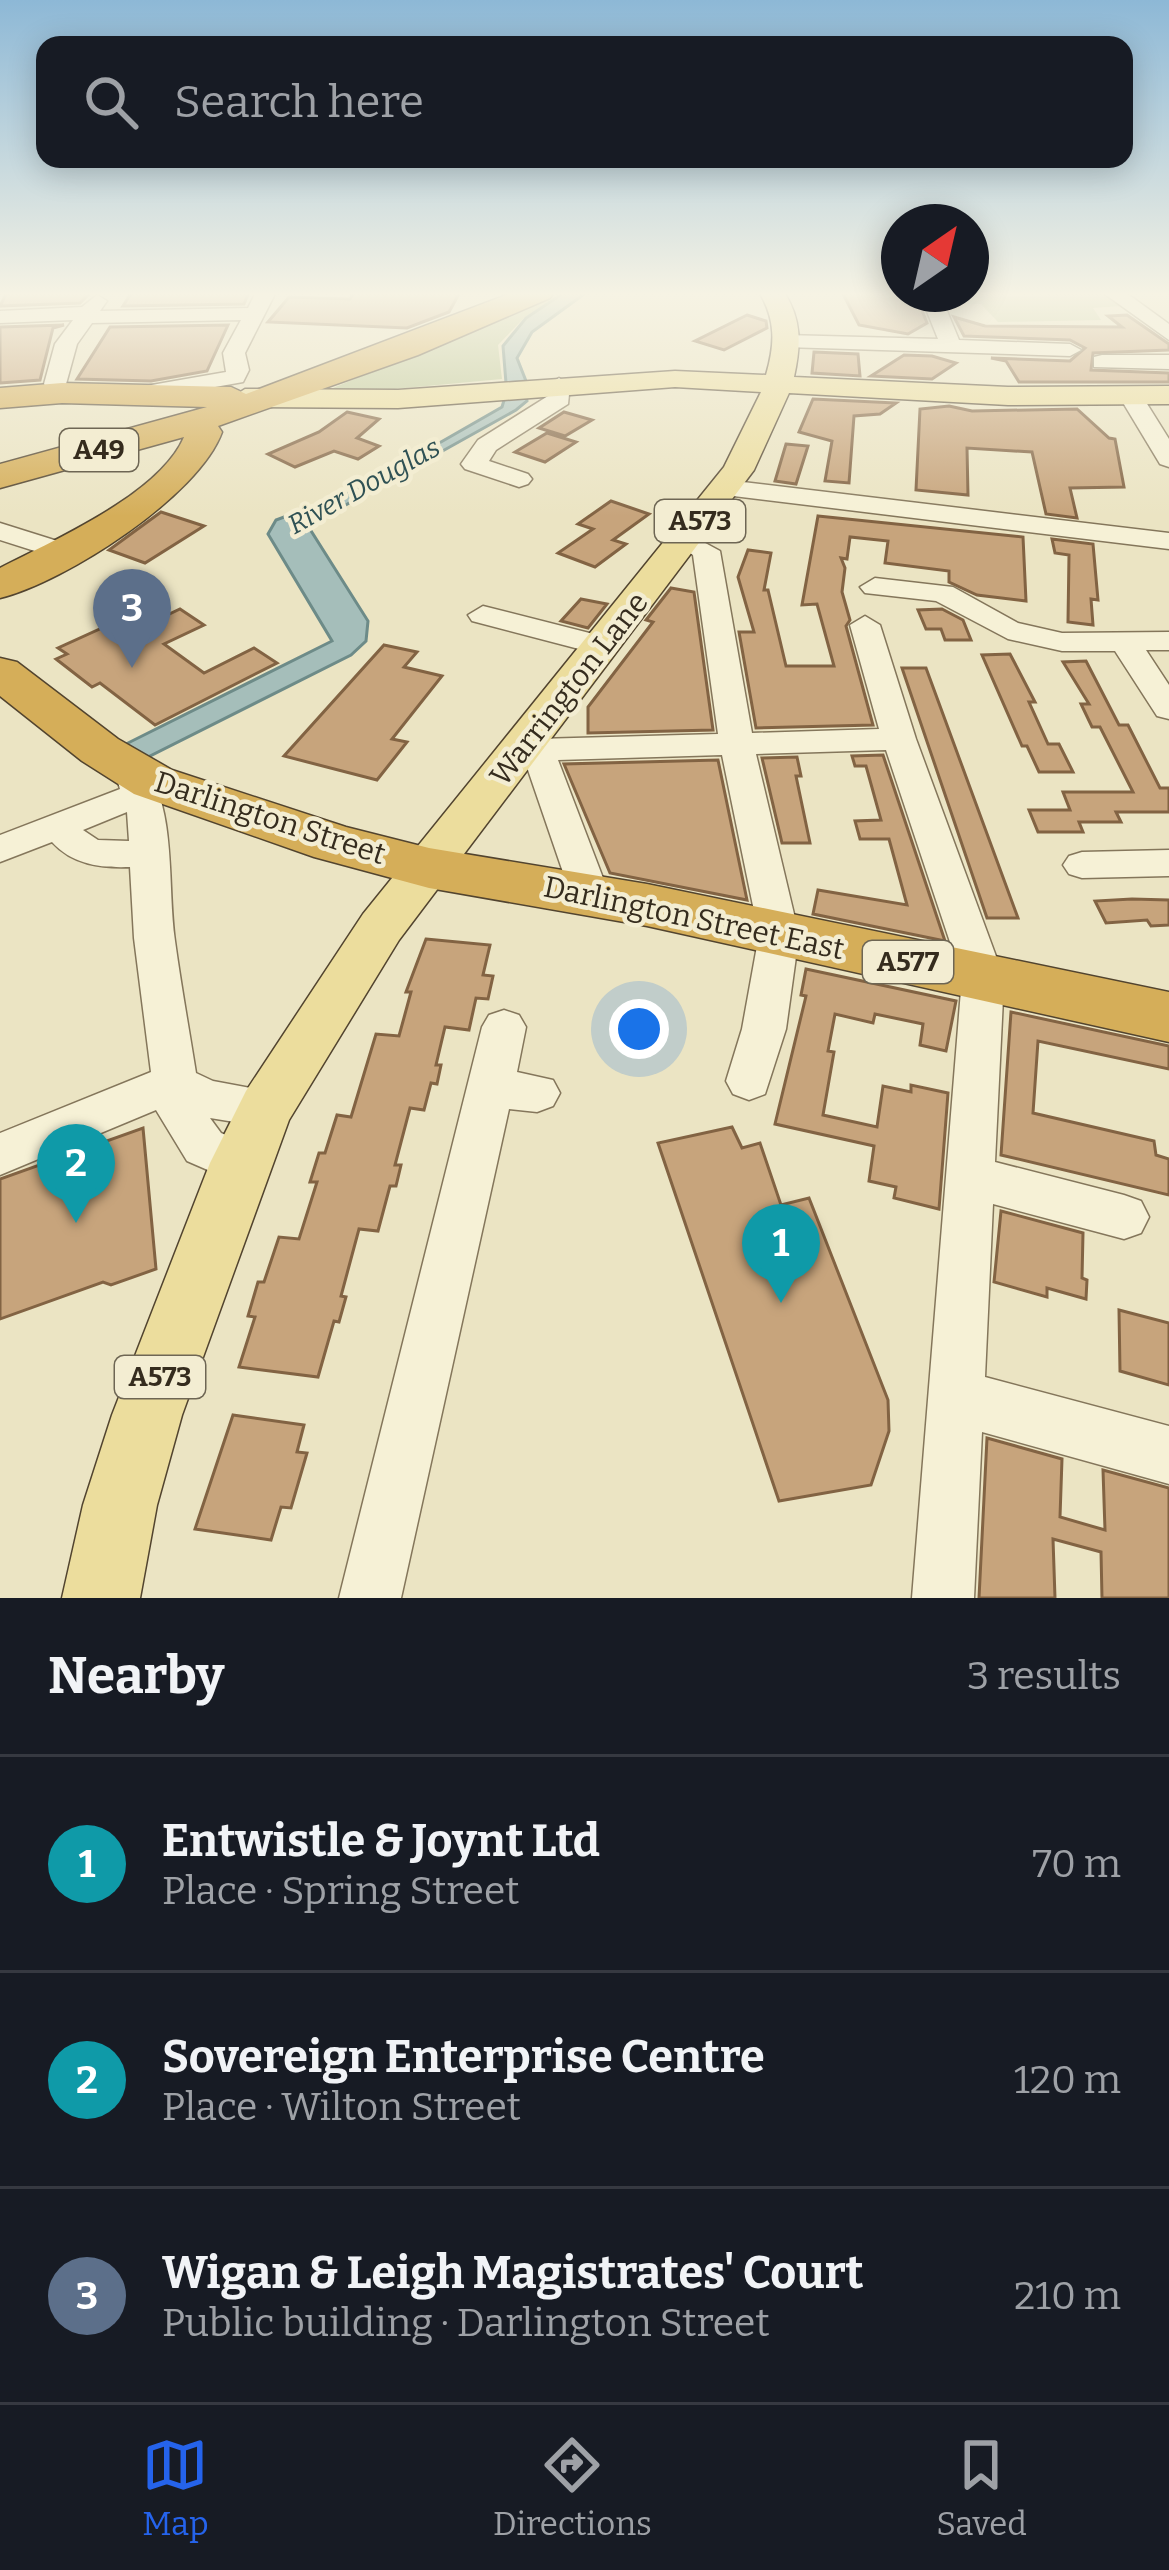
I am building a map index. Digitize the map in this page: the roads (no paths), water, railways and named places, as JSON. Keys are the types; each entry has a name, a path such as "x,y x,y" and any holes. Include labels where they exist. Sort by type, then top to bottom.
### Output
{"highway":[{"name":"A49","path":"261,398 340,367"},
{"name":"A49","path":"0,476 357,367"},
{"path":"5,581 183,474 203,442 193,419 130,394"},
{"path":"0,398 130,394 261,398"},
{"name":"A49","path":"0,466 193,419"},
{"name":"Darlington Street","path":"0,672 119,771 334,843 430,868"},
{"name":"Darlington Street East","path":"430,868 583,893 1169,1017"}],"main road":[{"name":"A573","path":"777,385 780,367"},
{"path":"261,398 398,399 651,379 1008,396 1169,395"},
{"name":"Warrington Lane","path":"430,868 529,748 726,488 756,437 777,385"},
{"name":"A573","path":"101,1598 120,1505 147,1415 253,1135 353,965 430,868"}],"street":[{"path":"59,367 55,384 62,394"},
{"path":"130,394 235,377 235,367"},
{"path":"519,479 474,464 487,445 560,399 559,385"},
{"path":"1131,396 1169,459"},
{"path":"726,488 1169,542"},
{"path":"0,531 60,551"},
{"path":"685,540 706,551 737,744 778,934 764,1029 749,1082"},
{"path":"943,1598 983,978 899,740 870,606 943,592 1008,630 1061,642 1169,641"},
{"path":"483,615 602,646"},
{"path":"1125,643 1169,709"},
{"path":"529,748 899,740"},
{"path":"529,748 544,766 584,878 583,893"},
{"path":"0,849 59,825 119,771 146,815 154,938 180,1114 204,1147 253,1135"},
{"path":"59,825 77,848 148,853"},
{"path":"1082,865 1169,862"},
{"path":"370,1598 514,1090 504,1028"},
{"path":"0,1154 174,1083"},
{"path":"970,1177 1124,1217"},
{"path":"953,1396 1169,1455"}],"water":[{"path":"505,367 520,367 526,381 506,383"},
{"path":"526,395 527,401 516,410 308,526 368,621 366,641 351,655 148,757 126,744 332,641 268,534 276,520 359,489 502,407 505,397"}],"place":[{"name":"Wigan & Leigh Magistrates' Court","path":"132,668"},
{"name":"Sovereign Enterprise Centre","path":"76,1223"},
{"name":"Entwistle & Joynt Ltd","path":"781,1303"}],"water label":[{"name":"River Douglas","path":"364,486"}]}
